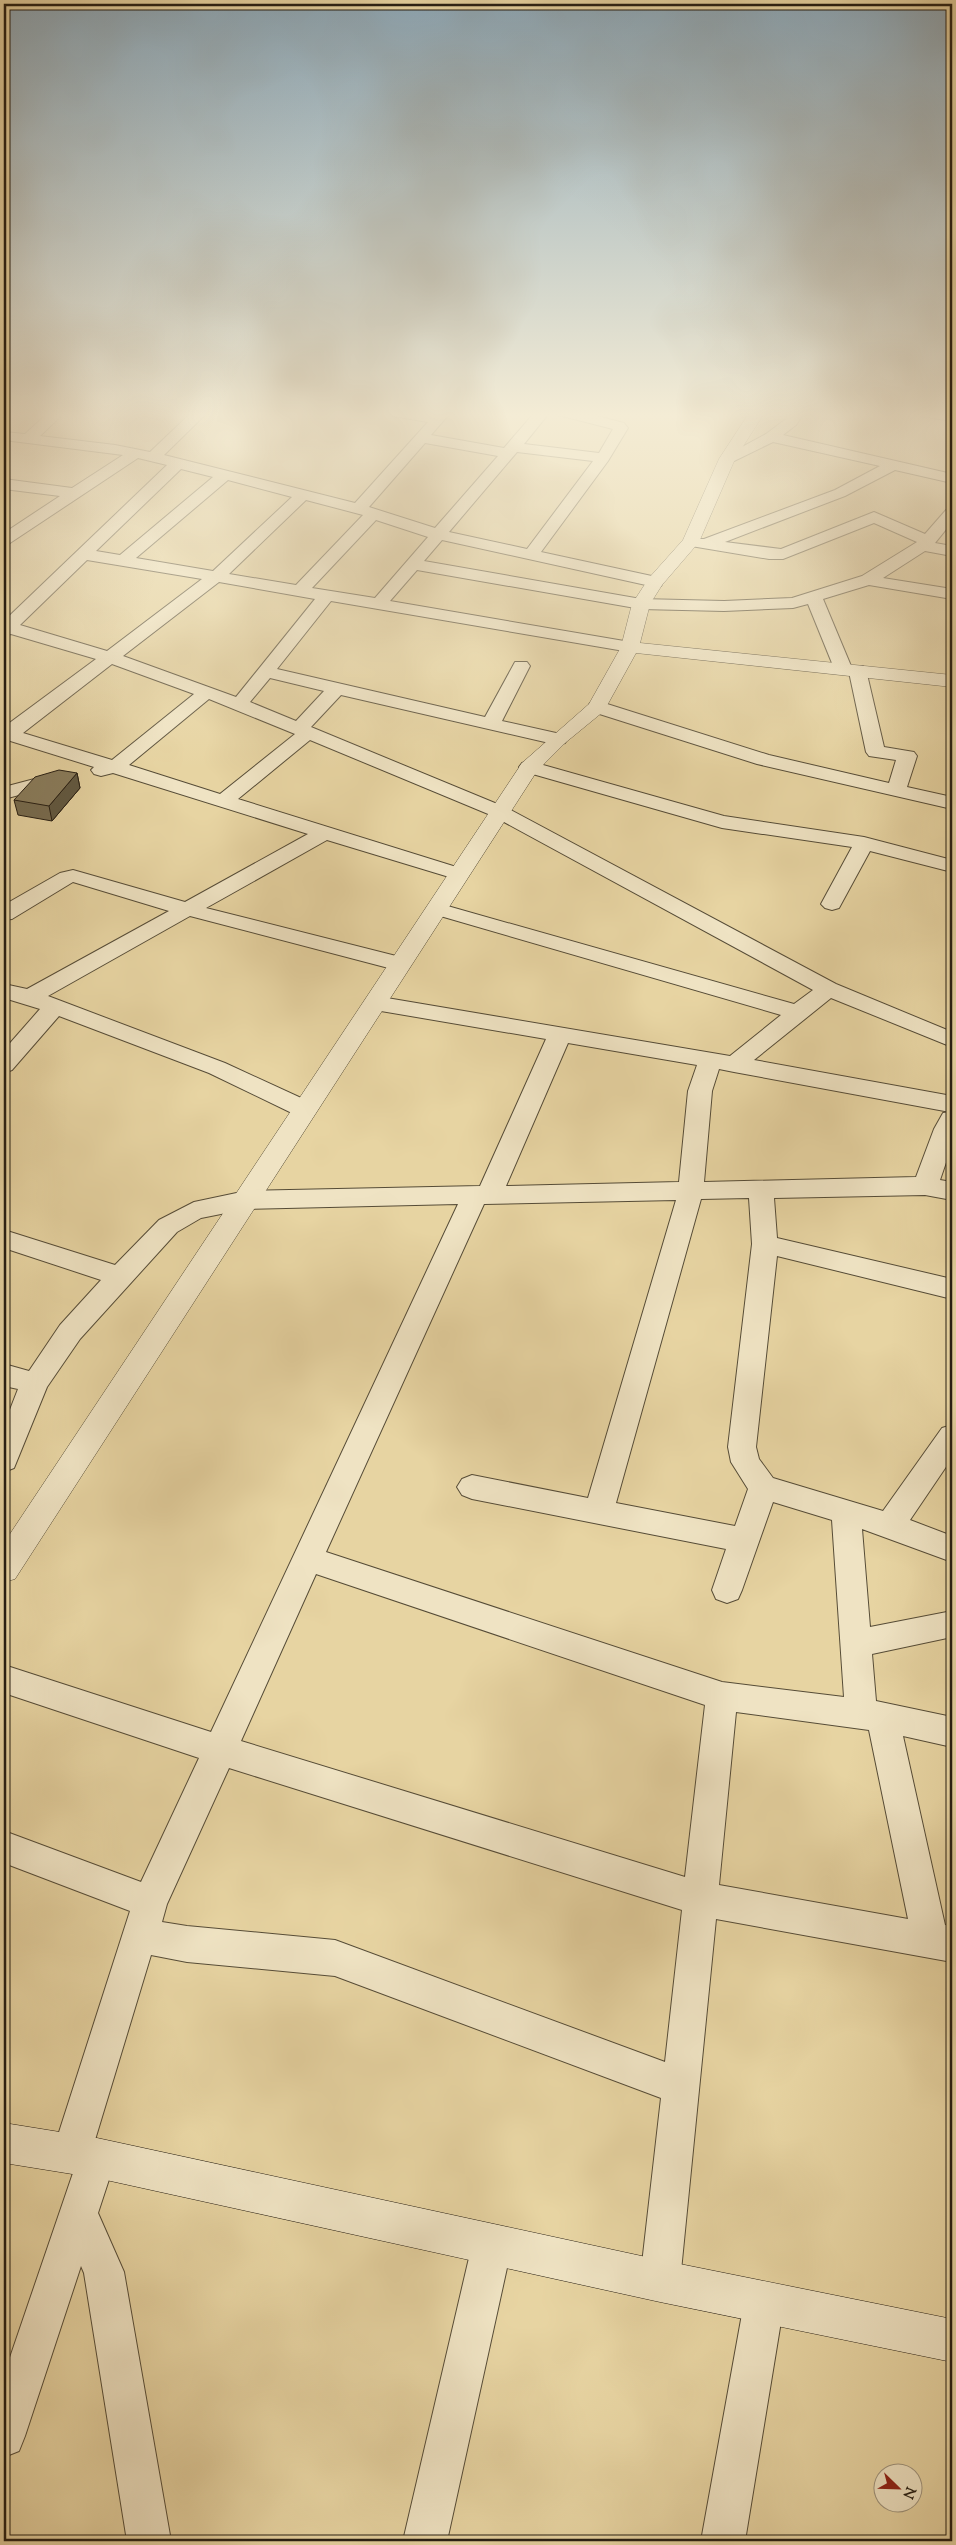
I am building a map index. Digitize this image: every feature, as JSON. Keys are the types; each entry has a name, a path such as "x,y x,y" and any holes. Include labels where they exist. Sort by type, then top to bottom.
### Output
{"street":[{"path":"5,628 107,531"},
{"path":"123,561 159,531"},
{"path":"6,734 112,658 218,575 265,531"},
{"path":"301,590 350,531"},
{"path":"426,531 656,582"},
{"path":"378,605 443,531"},
{"path":"532,555 550,531"},
{"path":"696,544 701,531"},
{"path":"4,1569 529,767 558,738 597,707 630,647 641,604 656,582 696,544 733,531"},
{"path":"696,544 783,554 840,531"},
{"path":"901,531 925,543 952,551"},
{"path":"413,564 641,604 766,605 793,603 814,598 868,580 925,543 936,531"},
{"path":"83,554 218,575 326,596 630,647 952,681"},
{"path":"868,580 952,594"},
{"path":"239,704 326,596"},
{"path":"814,598 850,669 876,752 907,756 896,790"},
{"path":"5,628 112,658 239,704 500,812 828,989 952,1040"},
{"path":"491,724 521,666"},
{"path":"266,672 558,738"},
{"path":"223,800 303,731 337,688"},
{"path":"4,793 63,777 115,767 206,693"},
{"path":"597,707 764,760 952,803"},
{"path":"6,734 459,874"},
{"path":"529,767 722,822 864,843 952,866"},
{"path":"30,997 326,832"},
{"path":"832,904 864,843"},
{"path":"4,914 67,877 74,876 187,910 400,964"},
{"path":"437,909 799,1013"},
{"path":"599,1512 691,1192 700,1091 723,1062 799,1013 828,989"},
{"path":"4,991 30,997 55,1006 217,1068 304,1109"},
{"path":"375,1003 723,1062 952,1104"},
{"path":"4,1065 55,1006"},
{"path":"4,2436 78,2214 84,2156 145,1918 308,1559 560,1034"},
{"path":"925,1186 946,1129 952,1119"},
{"path":"4,1460 36,1383 70,1332 168,1226 194,1211 246,1200 925,1186 952,1191"},
{"path":"761,1190 766,1244 742,1447 745,1462 763,1487 890,1525 952,1548"},
{"path":"4,1239 120,1277"},
{"path":"766,1244 952,1289"},
{"path":"4,1375 36,1383"},
{"path":"890,1525 952,1436"},
{"path":"472,1487 744,1540"},
{"path":"726,1590 763,1487"},
{"path":"4,1679 220,1750 701,1899 941,1942 872,1716 855,1644 846,1512"},
{"path":"308,1559 722,1696 872,1716 952,1732"},
{"path":"855,1644 952,1624"},
{"path":"660,2281 722,1696"},
{"path":"4,1847 145,1918 187,1944 335,1958 681,2087"},
{"path":"4,2143 84,2156 660,2281 952,2341"},
{"path":"78,2214 104,2272 149,2541"},
{"path":"425,2541 492,2245"},
{"path":"723,2541 764,2303"}],"building":[{"path":"59,770 77,773 49,806 14,800 35,777"}]}
